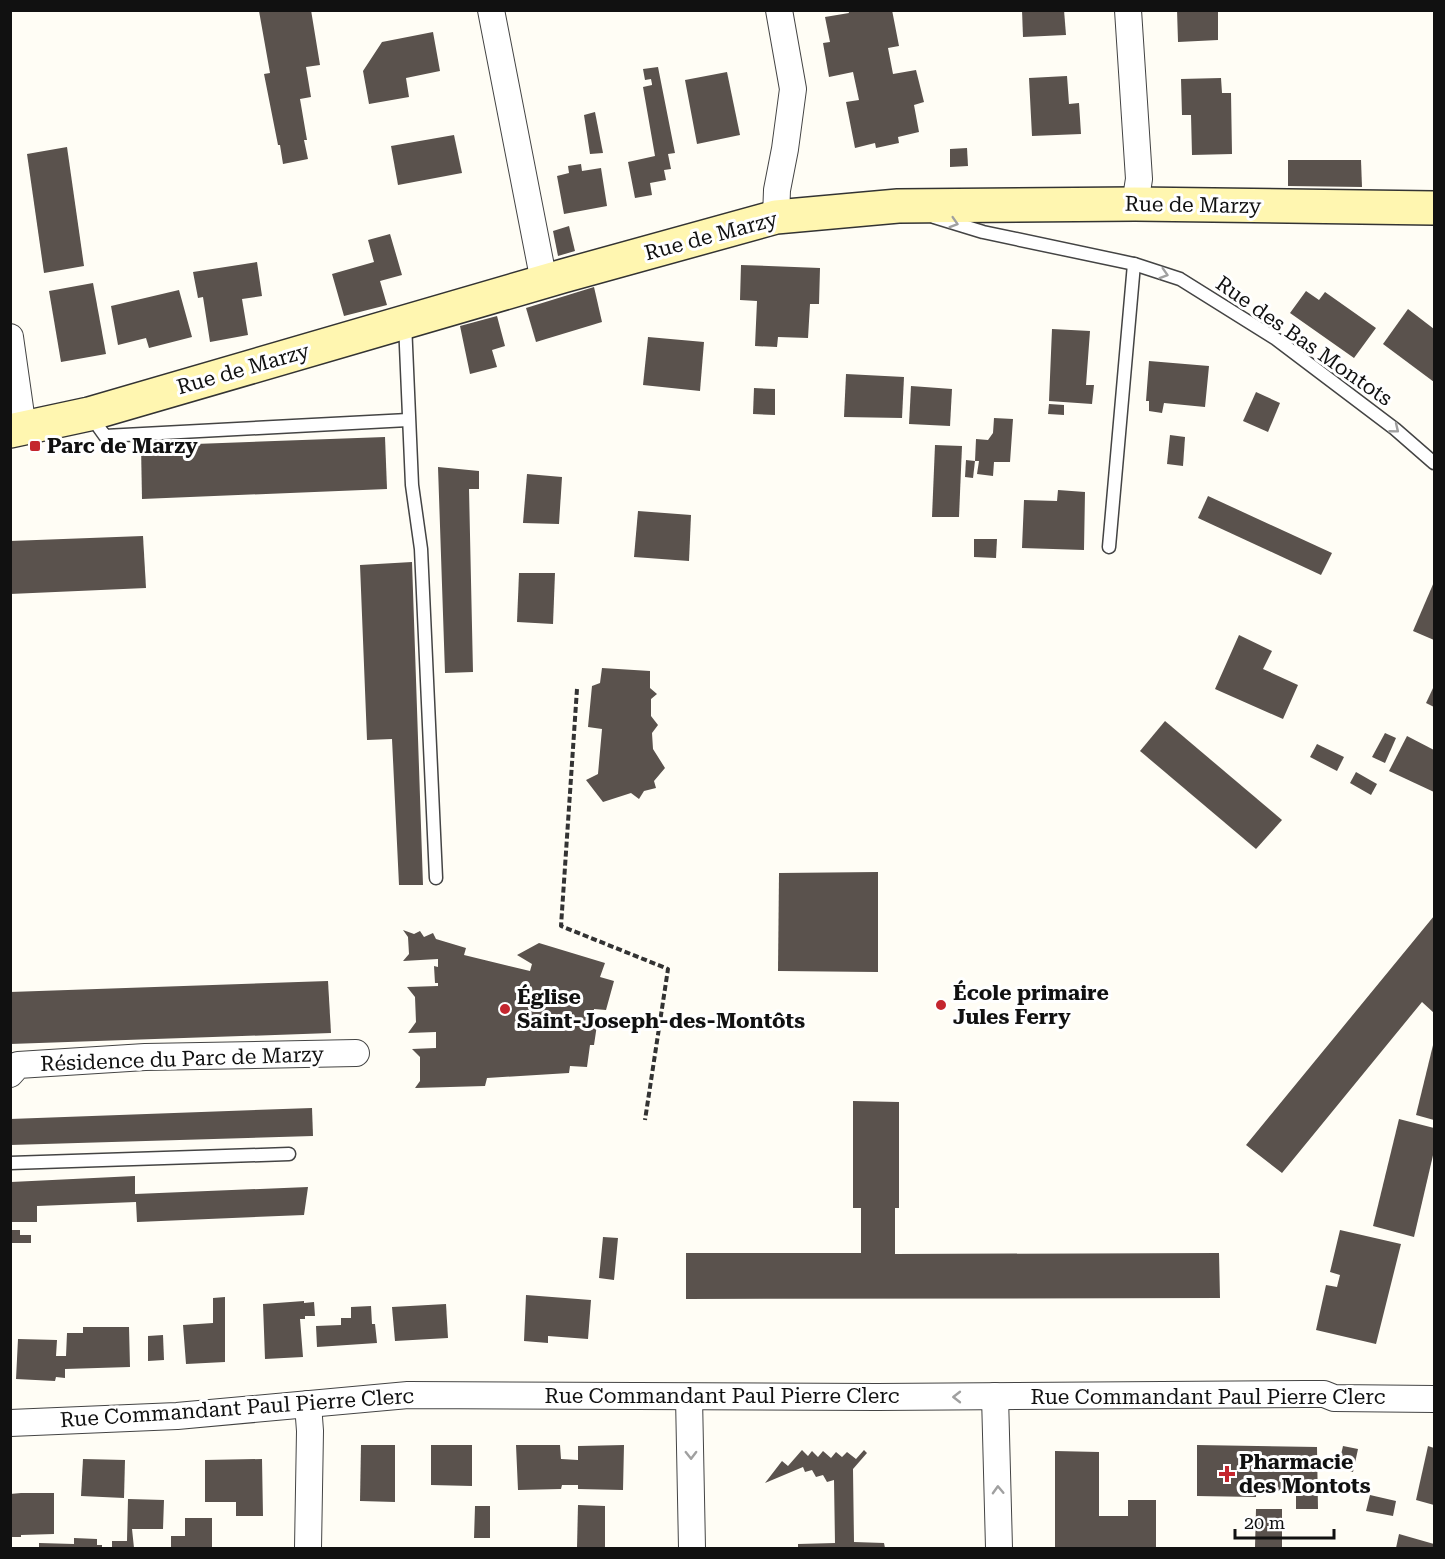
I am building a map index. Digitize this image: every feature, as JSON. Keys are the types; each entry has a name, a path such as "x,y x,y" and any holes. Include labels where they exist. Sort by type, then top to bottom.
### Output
{"main road":[{"name":"Rue de Marzy","path":"17,430 89,414 776,217 898,206 1136,204 1434,208"}],"street":[{"path":"491,10 544,282"},
{"path":"776,217 777,190 793,89 779,10"},
{"path":"1128,10 1138,179 1136,204"},
{"path":"10,338 17,430"},
{"name":"Résidence du Parc de Marzy","path":"10,1074 18,1065 145,1057 356,1053"},
{"name":"Rue Commandant Paul Pierre Clerc","path":"10,1423 177,1416 408,1395 1324,1394 1334,1398 1434,1399"},
{"path":"689,1396 692,1548"},
{"path":"995,1396 999,1548"},
{"path":"308,1404 310,1431 308,1548"}],"lane":[{"name":"Rue des Bas Montots","path":"898,206 983,232 1134,264 1180,279 1275,339 1395,429 1434,463"},
{"path":"1109,547 1134,264"},
{"path":"405,322 412,485 421,549 436,878"},
{"path":"89,414 105,436 408,420"},
{"path":"10,1163 289,1154"}],"path":[{"path":"577,689 561,926 668,969 645,1120"}],"building":[{"path":"311,10 320,65 306,67 311,97 300,99 308,159 283,164 264,74 270,73 259,11"},
{"path":"848,10 892,10 899,46 888,48 893,74 916,70 924,102 914,105 919,132 898,137 899,143 876,148 875,143 855,148 846,102 859,100 853,72 829,77 823,43 830,42 825,17 849,13"},
{"path":"1022,10 1064,10 1066,35 1023,37"},
{"path":"1177,10 1218,10 1218,40 1178,42"},
{"path":"433,32 440,71 406,78 409,97 369,104 363,71 382,42"},
{"path":"658,67 675,153 668,154 671,169 664,170 666,180 650,183 652,195 635,198 628,162 655,156 643,87 652,84 651,79 645,80 643,69"},
{"path":"727,72 740,135 697,144 685,80"},
{"path":"1067,76 1069,104 1079,103 1081,134 1032,136 1029,78"},
{"path":"1221,78 1222,93 1231,93 1232,154 1192,155 1191,115 1182,115 1181,79"},
{"path":"595,112 603,153 590,154 584,115"},
{"path":"454,135 462,173 398,185 391,146"},
{"path":"67,147 84,266 44,273 27,154"},
{"path":"967,148 968,166 950,167 950,149"},
{"path":"1288,160 1361,160 1362,187 1288,186"},
{"path":"581,164 582,171 601,168 607,206 564,214 557,176 569,173 568,166"},
{"path":"569,226 575,251 558,256 553,231"},
{"path":"390,234 402,275 380,281 387,305 344,316 332,274 374,262 368,240"},
{"path":"257,262 262,296 242,299 248,335 210,342 203,297 198,298 193,272"},
{"path":"741,265 820,268 819,304 810,304 808,338 778,337 777,347 755,346 757,301 740,300"},
{"path":"93,283 106,354 61,362 49,291"},
{"path":"594,287 602,322 536,342 526,308"},
{"path":"179,290 192,337 149,348 146,338 118,345 111,306"},
{"path":"1306,291 1319,300 1325,292 1376,328 1354,358 1290,313"},
{"path":"1408,309 1434,329 1434,382 1383,344"},
{"path":"497,316 505,346 492,350 497,367 470,374 460,326"},
{"path":"1052,329 1090,331 1086,385 1094,385 1092,404 1049,401"},
{"path":"648,337 704,342 700,391 643,385"},
{"path":"1149,361 1209,366 1205,407 1164,403 1162,413 1149,411 1149,401 1146,401"},
{"path":"846,374 904,377 902,418 844,417"},
{"path":"911,386 952,389 950,426 909,424"},
{"path":"754,388 775,389 775,415 753,414"},
{"path":"1256,392 1280,403 1268,432 1243,421"},
{"path":"1049,404 1064,405 1064,415 1048,414"},
{"path":"994,418 1013,419 1010,462 994,462 993,476 977,474 979,461 975,461 976,439 988,440 993,433"},
{"path":"1170,435 1185,437 1183,466 1167,464"},
{"path":"385,437 387,489 142,499 141,446"},
{"path":"935,445 962,446 959,517 932,517"},
{"path":"966,460 975,461 973,478 965,477"},
{"path":"438,467 479,471 479,489 469,489 473,672 445,673"},
{"path":"527,474 562,477 559,524 523,523"},
{"path":"1058,490 1085,492 1084,550 1022,548 1024,500 1057,501"},
{"path":"1208,496 1332,553 1321,575 1198,518"},
{"path":"638,511 691,515 689,561 634,557"},
{"path":"143,536 146,588 10,594 10,541"},
{"path":"974,539 997,539 996,558 974,557"},
{"path":"412,562 423,885 399,885 392,739 367,740 360,565"},
{"path":"519,573 555,573 553,624 517,622"},
{"path":"1434,582 1434,640 1413,631"},
{"path":"1239,635 1272,651 1263,669 1298,685 1283,719 1215,689"},
{"path":"602,668 650,671 650,688 657,694 651,699 651,716 658,725 652,733 653,749 665,768 654,781 656,788 644,791 639,799 631,793 603,802 586,780 598,774 602,729 588,727 592,686 600,683"},
{"path":"1434,686 1434,707 1426,703"},
{"path":"1165,721 1282,820 1256,849 1140,751"},
{"path":"1385,733 1396,738 1385,763 1372,757"},
{"path":"1407,736 1434,750 1434,792 1389,771"},
{"path":"1317,744 1344,757 1337,771 1310,757"},
{"path":"1356,772 1377,784 1371,795 1350,783"},
{"path":"878,872 878,972 778,971 779,873"},
{"path":"1434,916 1434,1013 1422,1002 1282,1173 1246,1145"},
{"name":"Église Saint-Joseph-des-Montôts","path":"403,930 414,934 420,931 424,937 433,933 436,939 466,948 464,955 530,971 532,964 517,955 539,943 605,963 600,977 614,981 606,1010 594,1009 593,1017 598,1018 594,1045 590,1045 587,1067 570,1066 569,1073 487,1078 485,1086 415,1088 420,1081 420,1057 412,1049 436,1048 436,1032 408,1033 416,1022 415,997 407,987 438,986 438,983 435,983 434,966 438,967 438,959 403,961 409,954 408,937"},
{"path":"328,981 331,1033 10,1044 10,992"},
{"path":"1434,1041 1434,1120 1416,1115"},
{"path":"853,1101 899,1102 899,1208 895,1208 895,1254 1219,1253 1220,1298 686,1299 686,1253 861,1253 861,1208 853,1208"},
{"path":"312,1108 313,1136 10,1145 10,1119"},
{"path":"1399,1119 1434,1128 1434,1151 1414,1237 1373,1226"},
{"path":"135,1176 135,1194 308,1187 304,1215 137,1222 136,1202 37,1206 37,1222 11,1222 11,1182"},
{"path":"10,1230 20,1230 20,1235 31,1235 31,1243 10,1243"},
{"path":"1340,1230 1401,1244 1376,1344 1316,1330 1326,1285 1337,1287 1340,1275 1330,1272"},
{"path":"603,1237 618,1238 614,1280 599,1278"},
{"path":"526,1295 591,1300 588,1339 548,1336 548,1343 524,1341"},
{"path":"225,1297 225,1362 186,1364 183,1325 213,1323 213,1298"},
{"path":"304,1301 304,1303 314,1302 315,1316 305,1316 305,1319 300,1319 303,1357 265,1359 263,1304"},
{"path":"446,1304 448,1338 395,1341 392,1307"},
{"path":"371,1306 372,1324 375,1324 377,1343 317,1347 316,1326 341,1325 341,1318 351,1318 351,1307"},
{"path":"83,1327 129,1327 130,1367 65,1369 65,1378 56,1377 55,1381 16,1379 18,1339 57,1340 56,1356 66,1356 67,1333 83,1333"},
{"path":"163,1335 164,1360 148,1361 148,1336"},
{"path":"361,1445 395,1445 395,1502 360,1501"},
{"path":"431,1445 472,1445 472,1486 431,1485"},
{"path":"516,1445 560,1445 561,1459 578,1460 578,1446 624,1445 623,1490 578,1489 578,1485 562,1485 561,1489 518,1490"},
{"path":"1197,1445 1317,1447 1318,1509 1296,1509 1296,1491 1256,1490 1256,1497 1197,1496"},
{"path":"1343,1446 1358,1449 1353,1472 1338,1468"},
{"path":"1428,1446 1434,1448 1434,1505 1416,1500"},
{"path":"802,1450 808,1456 812,1451 818,1457 823,1451 831,1458 836,1452 842,1457 847,1452 856,1459 864,1450 867,1453 853,1469 854,1542 884,1543 885,1548 798,1548 798,1544 835,1543 834,1480 827,1482 823,1475 816,1477 812,1470 805,1472 803,1467 765,1483 782,1461 788,1466"},
{"path":"1055,1451 1099,1452 1099,1516 1128,1516 1128,1500 1156,1500 1156,1548 1055,1548"},
{"path":"83,1459 125,1460 124,1498 81,1496"},
{"path":"262,1459 263,1516 236,1516 236,1502 205,1502 205,1460"},
{"path":"54,1493 54,1534 10,1537 10,1494"},
{"path":"1370,1495 1396,1501 1393,1516 1366,1511"},
{"path":"128,1499 164,1500 163,1529 132,1529 134,1548 112,1548 112,1541 127,1541"},
{"path":"578,1505 605,1506 605,1548 577,1548"},
{"path":"475,1506 490,1506 490,1538 474,1538"},
{"path":"1256,1509 1282,1509 1282,1548 1255,1548"},
{"path":"185,1518 212,1518 212,1548 171,1548 171,1536 185,1536"},
{"path":"1399,1534 1434,1544 1434,1548 1396,1548"},
{"path":"74,1538 97,1539 97,1545 102,1545 102,1548 39,1548 39,1543 74,1544"}],"place":[{"name":"Parc de Marzy","path":"35,446"},
{"name":"École primaire Jules Ferry","path":"941,1005"},
{"name":"Église Saint-Joseph-des-Montôts","path":"505,1009"},
{"name":"Pharmacie des Montots","path":"1227,1474"}]}
